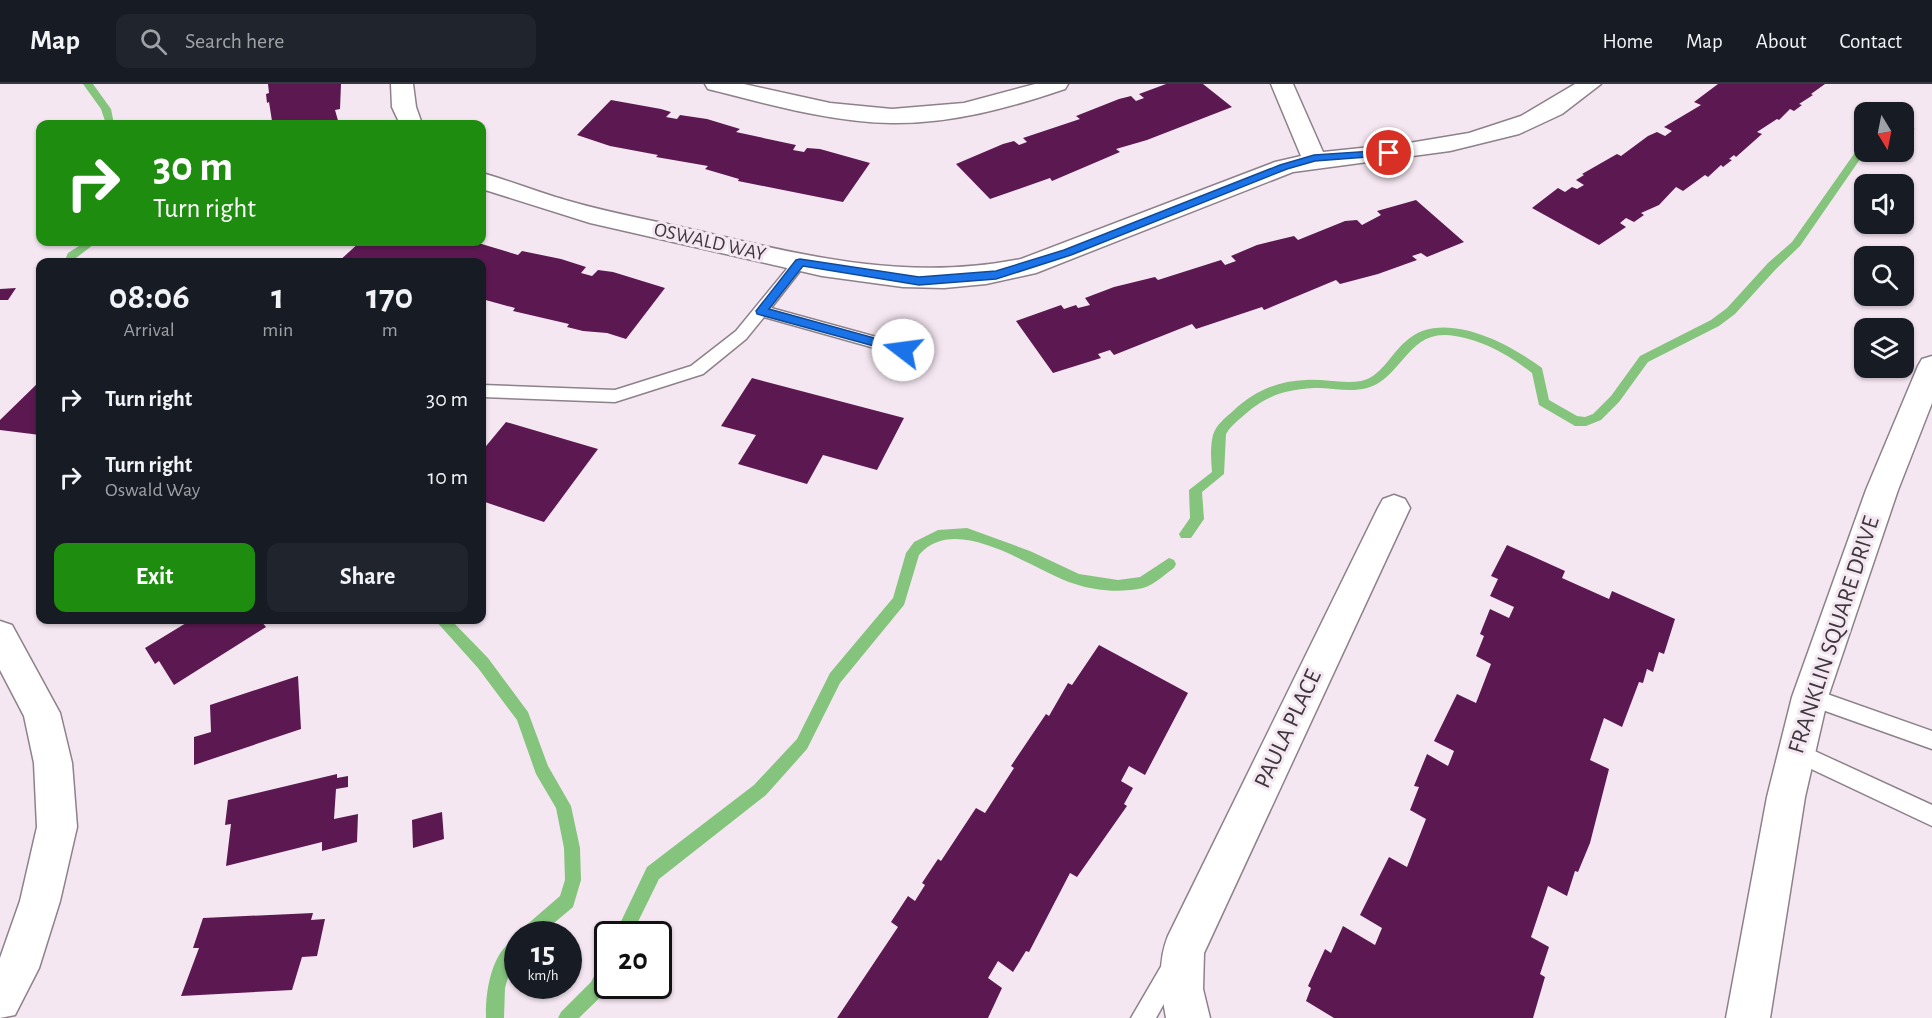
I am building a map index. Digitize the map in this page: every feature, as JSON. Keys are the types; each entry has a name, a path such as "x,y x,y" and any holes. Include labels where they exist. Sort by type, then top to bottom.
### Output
{"street":[{"path":"402,84 404,107 409,120"},
{"path":"716,84 820,108 868,116 909,116 963,110 1057,84"},
{"path":"1282,84 1314,158"},
{"name":"OSWALD WAY","path":"486,183 515,194 618,222 800,262 919,281 996,275 1068,252 1284,167 1314,158 1389,153 1474,140 1518,126 1550,111 1590,84"},
{"name":"FRANKLIN SQUARE DRIVE","path":"1748,1018 1795,751 1810,697 1882,490 1932,366"},
{"name":"PAULA PLACE","path":"1188,1018 1182,989 1183,951 1394,508"},
{"path":"0,636 42,713 53,763 57,827 40,901 18,968 0,1000"}],"lane":[{"path":"486,391 615,396 697,370 741,335 800,262"},
{"path":"761,311 903,350"},
{"path":"1810,697 1932,740"},
{"path":"1795,751 1932,816"},
{"name":"PAULA PLACE","path":"1143,1018 1183,951"}],"building":[{"path":"268,84 341,84 340,109 335,110 338,120 272,120 266,94 269,93"},
{"path":"1166,84 1203,84 1232,107 1147,140 1116,149 1120,152 1052,181 1050,178 990,199 956,164 1003,144 1014,141 1019,145 1027,142 1023,138 1080,119 1076,116 1119,99 1131,96 1136,101 1144,98 1139,94"},
{"path":"1718,84 1825,84 1799,104 1802,105 1794,111 1790,109 1779,120 1777,119 1757,132 1762,134 1736,157 1734,155 1729,159 1732,160 1723,167 1721,165 1708,177 1705,175 1683,191 1676,187 1659,205 1641,213 1644,215 1634,222 1626,218 1620,223 1626,227 1599,245 1532,208 1558,188 1565,192 1572,187 1577,189 1584,185 1576,180 1584,175 1582,174 1617,154 1621,156 1648,136 1657,132 1665,136 1672,131 1664,127 1701,105 1694,102"},
{"path":"611,100 671,112 666,117 677,119 680,115 707,119 740,129 736,132 796,145 793,150 804,152 807,148 820,149 870,163 843,202 738,181 739,179 705,169 708,166 656,157 658,155 610,146 577,135"},
{"path":"1416,200 1464,242 1427,257 1421,253 1412,256 1417,260 1378,274 1340,284 1336,280 1264,310 1262,307 1196,329 1192,324 1114,355 1110,350 1098,354 1101,358 1053,373 1016,321 1061,305 1064,309 1076,305 1078,308 1090,305 1085,298 1114,287 1155,277 1158,280 1221,260 1225,265 1236,261 1231,256 1257,245 1294,236 1298,240 1345,221 1357,220 1362,225 1381,215 1377,211"},
{"path":"486,245 518,255 522,251 561,259 586,267 581,273 592,276 598,270 613,272 665,288 626,339 607,333 567,327 569,324 513,311 515,308 486,300 486,258 342,258 356,246"},
{"path":"16,288 8,300 0,300 0,289"},
{"path":"752,378 904,418 877,470 823,455 807,484 738,464 756,435 721,426"},
{"path":"36,385 36,434 0,430 0,420"},
{"path":"506,422 598,449 544,522 486,502 486,446"},
{"path":"1507,545 1565,571 1562,578 1609,599 1612,591 1675,619 1664,654 1659,652 1653,672 1647,669 1643,683 1639,682 1622,727 1604,718 1590,760 1609,769 1590,843 1578,872 1575,871 1567,896 1548,886 1531,937 1549,947 1540,974 1545,977 1533,1018 1334,1018 1306,1001 1311,988 1308,986 1325,949 1331,953 1343,926 1375,945 1382,928 1360,915 1389,857 1407,867 1426,819 1410,810 1419,787 1414,786 1427,754 1448,766 1454,751 1434,741 1457,694 1476,703 1491,664 1476,656 1484,636 1480,634 1490,609 1509,618 1514,607 1490,596 1498,579 1491,576"},
{"path":"184,624 263,624 266,627 174,685 159,661 155,664 145,648"},
{"path":"1099,645 1188,693 1145,775 1129,766 1121,781 1133,788 1124,804 1127,806 1077,877 1070,873 1029,952 1026,951 1013,972 998,961 988,978 1002,988 988,1018 837,1018 898,927 891,922 908,896 915,901 925,885 922,883 938,859 941,861 976,808 985,813 1014,768 1011,766 1046,714 1049,716 1068,683 1072,685"},
{"path":"298,676 301,729 194,765 194,737 211,732 210,705"},
{"path":"337,774 337,778 348,776 348,787 336,789 334,819 358,814 357,842 322,851 322,842 226,866 231,824 225,825 228,800"},
{"path":"442,812 444,839 413,848 412,820"},
{"path":"313,913 311,920 325,919 317,956 302,957 292,990 181,996 199,948 193,948 203,918"}],"waterway":[{"path":"88,84 106,109 109,120"},
{"path":"1186,534 1197,519 1195,490 1218,474 1218,439 1222,429 1247,405 1266,393 1286,386 1366,384 1384,373 1405,348 1417,338 1430,333 1445,331 1462,334 1480,339 1513,354 1538,371 1543,402 1575,421 1586,422 1597,417 1615,399 1644,359 1715,323 1731,311 1772,266 1796,244 1854,160"},
{"path":"71,258 86,246"},
{"path":"629,921 653,873 760,790 802,744 835,678 899,601 913,553 919,546 938,535 967,533 1025,555 1077,579 1118,586 1143,582 1169,564"},
{"path":"446,624 483,663 523,717 541,769 563,806 572,848 573,880 567,901 544,921"},
{"path":"495,1018 496,988 504,965"},
{"path":"567,1018 594,991"}],"route":[{"path":"903,350 761,311 800,262 831,269 919,281 956,280 996,275 1027,267 1068,252 1284,167 1314,158 1389,153"}]}
